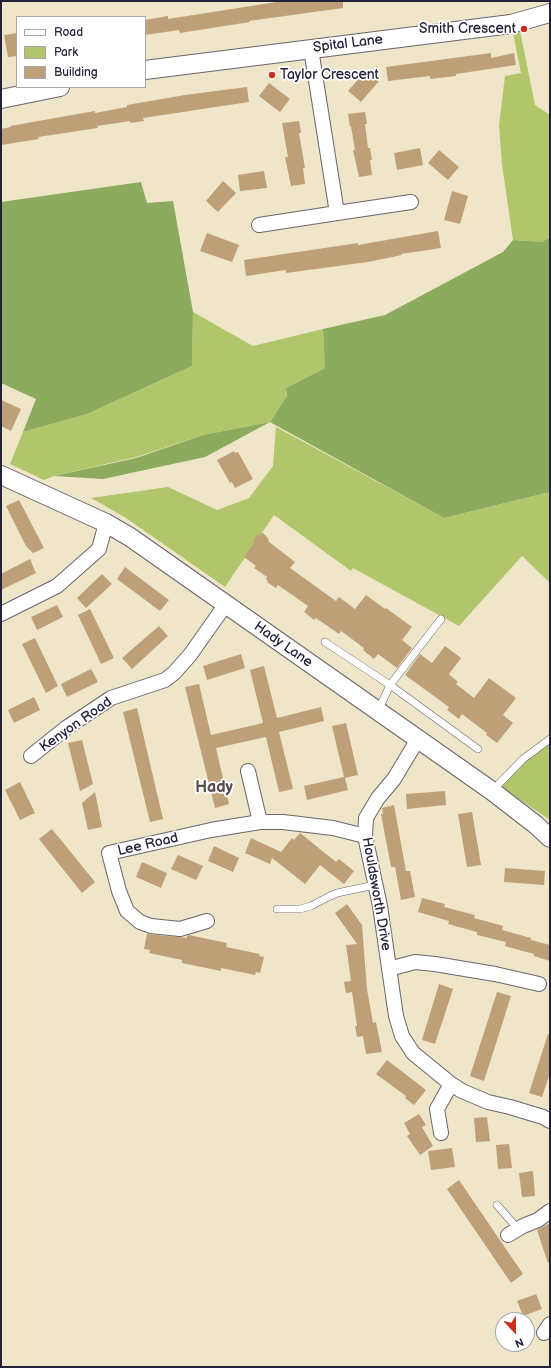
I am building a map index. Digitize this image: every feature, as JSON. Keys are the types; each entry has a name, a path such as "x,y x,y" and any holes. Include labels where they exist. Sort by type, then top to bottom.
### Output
{"street":[{"name":"Spital Lane","path":"146,70 511,24 550,12"},
{"path":"311,49 337,213"},
{"path":"1,99 55,88"},
{"path":"259,225 411,202"},
{"name":"Hady Lane","path":"1,475 106,524 130,537 492,791 536,825 550,838"},
{"path":"1,614 57,586 99,549 106,524"},
{"name":"Kenyon Road","path":"31,756 66,728 111,698 165,680 174,673 190,655 226,604"},
{"name":"Houldsworth Drive","path":"418,739 394,779 378,798 366,818 365,836 376,885 396,1016 402,1036 413,1053 451,1084 462,1091 488,1102 510,1106 543,1117 550,1121"},
{"path":"248,772 260,822"},
{"name":"Lee Road","path":"207,921 180,929 151,926 140,922 127,911 119,891 108,854 211,830 260,822 290,822 333,828 365,836"},
{"name":"Houldsworth Drive","path":"389,969 416,962 495,974 539,984"},
{"path":"441,1133 437,1109 451,1084"},
{"path":"513,1232 538,1220 550,1212"}],"lane":[{"path":"378,711 390,685 441,619"},
{"path":"325,642 390,685 478,749"},
{"path":"492,791 523,759 550,739"},
{"path":"277,909 300,909 311,906 337,893 376,885"},
{"path":"497,1204 513,1232"}],"green space":[{"path":"520,31 535,105 550,115 550,237 542,242 513,240 502,165 499,125 505,76 521,73 513,33"},
{"path":"141,182 147,203 173,201 193,312 192,366 87,414 23,432 36,399 1,383 1,202"},
{"path":"550,237 550,492 444,518 270,422 287,396 286,388 325,368 323,329 385,315 503,252 513,240 542,242"},
{"path":"193,312 253,346 323,329 325,368 286,388 287,396 270,422 203,435 136,457 54,476 44,480 10,464 23,432 87,414 192,366"},
{"path":"270,422 205,457 103,479 54,476 136,458 203,435"},
{"path":"276,427 444,518 550,492 550,583 522,556 459,626 353,568 351,571 274,515 225,587 126,518 91,498 168,487 217,510 249,498 273,466"},
{"path":"550,739 550,820 498,785"}],"building":[{"path":"283,1 343,1 343,8 249,21 250,22 180,33 179,30 146,35 146,20 168,16 168,19"},
{"path":"16,33 16,56 8,57 4,35"},
{"path":"491,53 491,58 514,53 516,65 456,74 456,76 430,79 430,76 388,81 386,67"},
{"path":"366,70 379,81 361,102 348,91"},
{"path":"269,83 290,99 280,112 259,96"},
{"path":"247,87 249,102 143,118 144,121 130,123 130,121 97,126 98,128 38,137 39,139 1,145 1,129 11,127 10,126 95,111 95,113 127,107 127,105 185,95"},
{"path":"365,112 368,148 370,148 372,160 370,160 372,175 359,177 353,150 355,150 348,114"},
{"path":"299,121 301,133 299,133 305,168 303,168 305,184 291,186 285,157 288,157 282,123"},
{"path":"420,148 423,165 397,170 394,153"},
{"path":"439,150 459,167 448,180 428,163"},
{"path":"264,171 267,188 240,191 238,175"},
{"path":"223,181 236,193 218,212 206,201"},
{"path":"452,191 468,196 460,224 444,220"},
{"path":"438,231 441,248 401,254 402,255 368,262 286,273 286,270 246,276 244,260 358,243 358,245"},
{"path":"207,233 239,245 232,262 200,251"},
{"path":"1,400 21,409 11,431 1,426"},
{"path":"234,451 235,453 238,452 253,479 235,488 232,482 230,483 217,460"},
{"path":"19,500 44,548 33,553 26,546 6,506"},
{"path":"263,533 268,538 269,542 295,562 290,568 336,601 339,597 355,609 366,595 412,627 402,640 412,648 397,668 378,654 374,659 363,650 364,648 341,631 339,634 316,618 314,620 304,612 308,606 278,585 276,588 267,582 267,577 254,568 256,566 244,557 254,543 254,539 257,535"},
{"path":"30,559 36,573 1,590 1,574"},
{"path":"125,567 169,600 160,611 117,579"},
{"path":"102,574 112,584 86,608 77,598"},
{"path":"57,605 63,617 37,630 31,617"},
{"path":"90,609 114,658 101,664 78,615"},
{"path":"159,626 168,636 132,669 122,658"},
{"path":"35,638 58,686 46,693 22,644"},
{"path":"445,646 461,658 449,674 458,682 456,684 474,698 489,678 516,698 503,715 513,723 497,743 486,735 487,733 462,714 459,719 447,710 449,707 405,675 420,654 432,663"},
{"path":"241,654 245,668 207,680 203,666"},
{"path":"264,666 277,718 321,707 324,721 279,732 293,789 279,792 266,737 216,748 229,804 215,808 185,687 199,684 211,735 263,723 250,670"},
{"path":"91,669 98,682 67,697 61,684"},
{"path":"34,697 40,710 14,723 8,710"},
{"path":"137,708 163,819 150,822 123,712"},
{"path":"346,723 358,775 345,778 348,790 307,800 304,786 344,777 332,726"},
{"path":"82,740 93,784 80,791 68,743"},
{"path":"20,782 35,813 20,820 5,790"},
{"path":"445,791 446,805 407,809 406,794"},
{"path":"95,792 102,827 88,830 82,803"},
{"path":"394,805 406,871 410,871 415,897 401,900 395,867 391,867 381,814 383,814 382,808"},
{"path":"472,812 481,865 467,867 458,814"},
{"path":"52,829 95,882 82,893 39,839"},
{"path":"300,833 336,862 339,859 354,871 344,884 320,865 305,884 272,858 270,864 245,853 251,838 281,852 292,838 294,840"},
{"path":"214,846 239,858 233,872 208,861"},
{"path":"178,855 203,866 196,880 171,869"},
{"path":"142,862 167,873 161,888 136,877"},
{"path":"505,868 545,871 544,885 504,882"},
{"path":"422,898 445,904 444,907 475,915 474,918 503,926 502,930 550,945 550,961 534,956 534,954 505,946 506,942 477,935 477,932 448,924 449,921 418,912"},
{"path":"347,904 362,925 367,989 373,1023 376,1022 382,1052 366,1054 363,1036 357,1037 355,1026 357,1026 352,992 346,993 344,982 351,981 346,945 357,944 335,913"},
{"path":"147,934 187,938 189,935 227,943 226,947 260,954 259,956 264,957 260,973 256,972 255,975 221,968 221,971 182,963 182,960 149,953 150,950 144,949"},
{"path":"439,984 453,989 435,1044 422,1040"},
{"path":"497,992 511,996 484,1081 470,1076"},
{"path":"548,1034 550,1034 550,1073 542,1097 529,1093"},
{"path":"387,1060 426,1090 414,1105 405,1098 406,1096 376,1074"},
{"path":"419,1114 426,1125 422,1127 433,1146 420,1155 407,1136 410,1134 404,1123"},
{"path":"487,1117 490,1141 476,1142 474,1118"},
{"path":"509,1144 512,1168 498,1169 496,1145"},
{"path":"452,1148 455,1167 431,1170 428,1151"},
{"path":"533,1171 535,1196 522,1197 519,1173"},
{"path":"459,1180 523,1274 511,1283 447,1189"},
{"path":"550,1223 550,1262 548,1263 537,1230"},
{"path":"536,1294 542,1309 534,1312 521,1312 517,1301"}],"place":[{"name":"Smith Crescent","path":"524,29"},
{"name":"Taylor Crescent","path":"272,75"}],"district":[{"name":"Hady","path":"214,788"}]}
